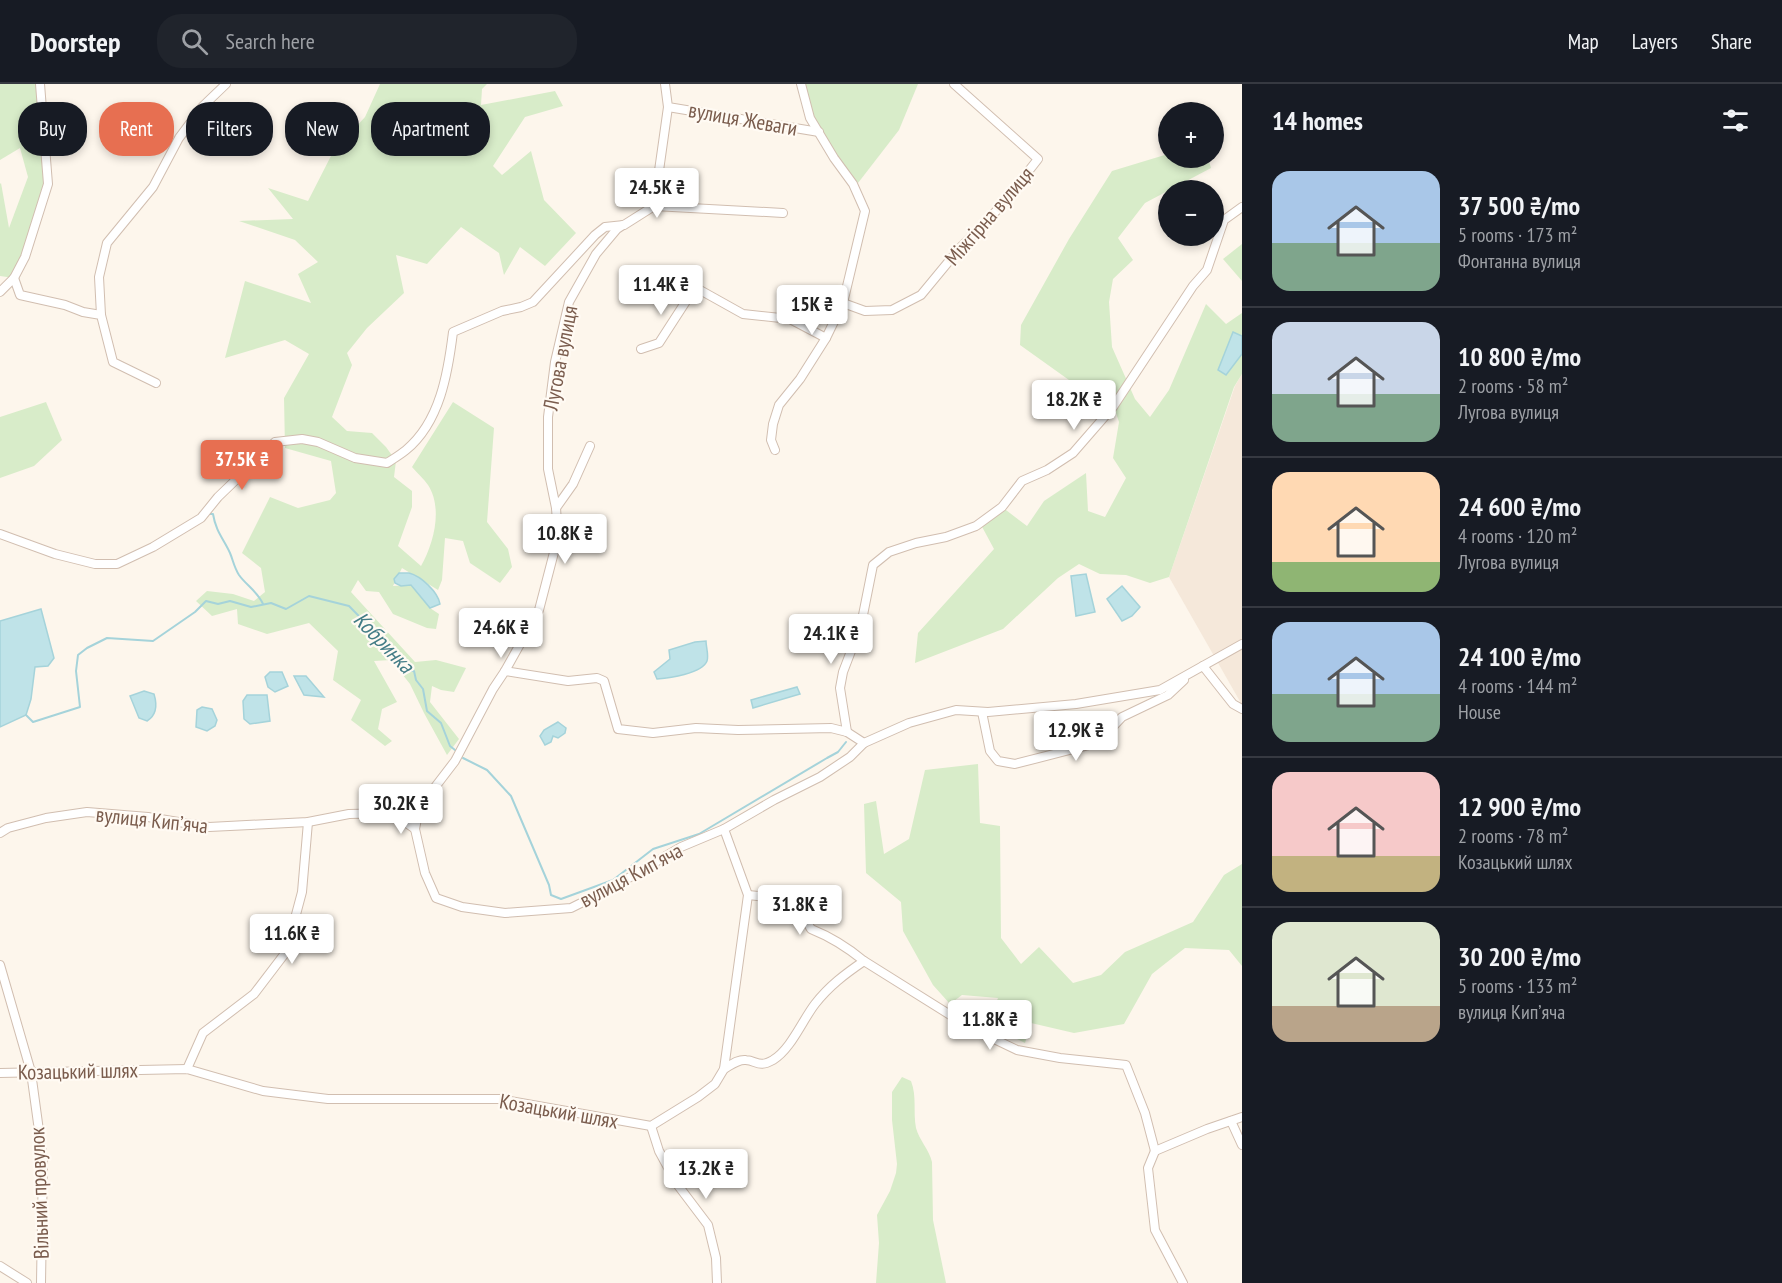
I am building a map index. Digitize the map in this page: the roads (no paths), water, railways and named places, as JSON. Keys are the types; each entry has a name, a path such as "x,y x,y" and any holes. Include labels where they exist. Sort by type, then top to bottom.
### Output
{"street":[{"path":"0,292 14,279 25,257 48,184 40,84"},
{"path":"156,383 113,362 102,315 99,276 107,243 153,186 179,138 202,106 226,84"},
{"name":"вулиця Жеваги","path":"654,206 668,107 665,84"},
{"name":"вулиця Жеваги","path":"801,84 810,118 853,184 865,211 843,303"},
{"name":"Міжгірна вулиця","path":"843,303 865,311 892,310 921,295 959,249 1002,205 1038,159 954,84"},
{"name":"вулиця Жеваги","path":"668,107 819,132"},
{"path":"654,206 783,213"},
{"name":"Лугова вулиця","path":"419,808 455,761 539,610 558,537 556,508 548,468 548,417 555,362 569,302 596,254 617,229 654,206"},
{"path":"848,732 840,688 843,672 861,625 873,565 889,552 916,543 946,537 976,526 1002,507 1022,481 1047,470 1072,453 1113,407 1193,286 1207,270 1224,220 1242,207"},
{"name":"Лугова вулиця","path":"0,534 55,554 95,564 117,564 153,547 201,519 218,497 275,442 302,439 318,442 355,458 387,463 406,450 424,431 436,411 450,355 453,332 502,311 533,302 595,235 605,227 624,225"},
{"path":"14,279 20,295 102,315"},
{"path":"641,350 659,343 690,295 700,290 742,314 790,319 826,338"},
{"path":"775,450 771,440 779,405 800,379 826,338 843,303"},
{"path":"556,508 573,484 590,446"},
{"path":"717,1283 716,1258 708,1225 677,1184 659,1151 651,1126 715,1084 724,1069 748,894 724,830 774,800 820,777 849,757 864,743 909,723 956,710 982,712 1076,704 1160,690 1242,644"},
{"path":"1203,666 1233,704 1242,709"},
{"path":"505,671 568,681 597,678 604,681 618,729 653,733 696,728 738,730 831,728 848,732 864,743"},
{"path":"982,712 990,751 998,761 1015,764 1089,745 1106,734 1122,717 1168,695 1192,672"},
{"path":"392,813 415,829 419,808"},
{"name":"вулиця Кипʼяча","path":"0,833 8,828 46,818 87,812 148,817 209,827 308,822 349,814 392,813 419,808"},
{"path":"187,1069 203,1033 254,994 286,952 302,892 308,822"},
{"name":"вулиця Кипʼяча","path":"415,829 425,873 436,898 462,907 505,914 571,908 615,886 681,847 724,830"},
{"path":"748,894 787,899 798,906 811,929 846,946 864,961 971,1028 1017,1050 1060,1058 1126,1065 1155,1151 1148,1168 1155,1230 1183,1283"},
{"path":"724,1069 746,1060 758,1065 771,1061 782,1053 830,986 864,961"},
{"name":"Вільний провулок","path":"0,965 31,1071 43,1160 41,1283"},
{"name":"Козацький шлях","path":"0,1073 187,1069 263,1091 285,1094 328,1099 499,1099 651,1126"},
{"path":"1155,1151 1242,1117"},
{"path":"1231,1120 1242,1145"},
{"path":"0,1266 27,1283"}],"water":[{"path":"1233,332 1242,336 1242,354 1226,375 1218,370"},
{"path":"399,573 409,573 424,581 439,599 440,604 430,608 411,585 401,586 395,583 394,579"},
{"path":"1086,574 1095,612 1076,616 1071,576"},
{"path":"1122,586 1140,607 1132,616 1122,621 1107,599"},
{"path":"41,609 54,658 48,666 35,667 31,699 26,715 0,727 0,621"},
{"path":"706,641 708,659 699,669 669,678 657,679 654,672 670,659 669,650"},
{"path":"270,672 282,672 288,686 275,692 268,687 265,677"},
{"path":"294,676 306,676 324,697 304,695"},
{"path":"797,687 800,694 753,708 751,700"},
{"path":"144,691 154,694 156,702 154,712 147,721 139,718 130,696"},
{"path":"247,695 267,695 270,721 250,724 244,719 243,701"},
{"path":"202,707 212,709 217,720 215,726 207,731 196,727 197,710"},
{"path":"558,722 566,728 565,733 558,738 553,736 551,742 545,745 540,736 544,730"}],"waterway":[{"path":"210,514 213,514 239,575 263,604"},
{"name":"Кобринка","path":"26,715 33,722 80,707 76,671 78,655 107,638 153,641 195,612 206,601 218,604 230,601 251,607 271,603 286,609 309,596 349,606 399,657 406,671 414,671 416,680 423,689 427,711 441,723 450,746 455,750"},
{"name":"Кобринка","path":"463,758 487,770 511,796 549,885 551,895 561,899 613,880 653,849 699,834 838,752 846,742"}]}
